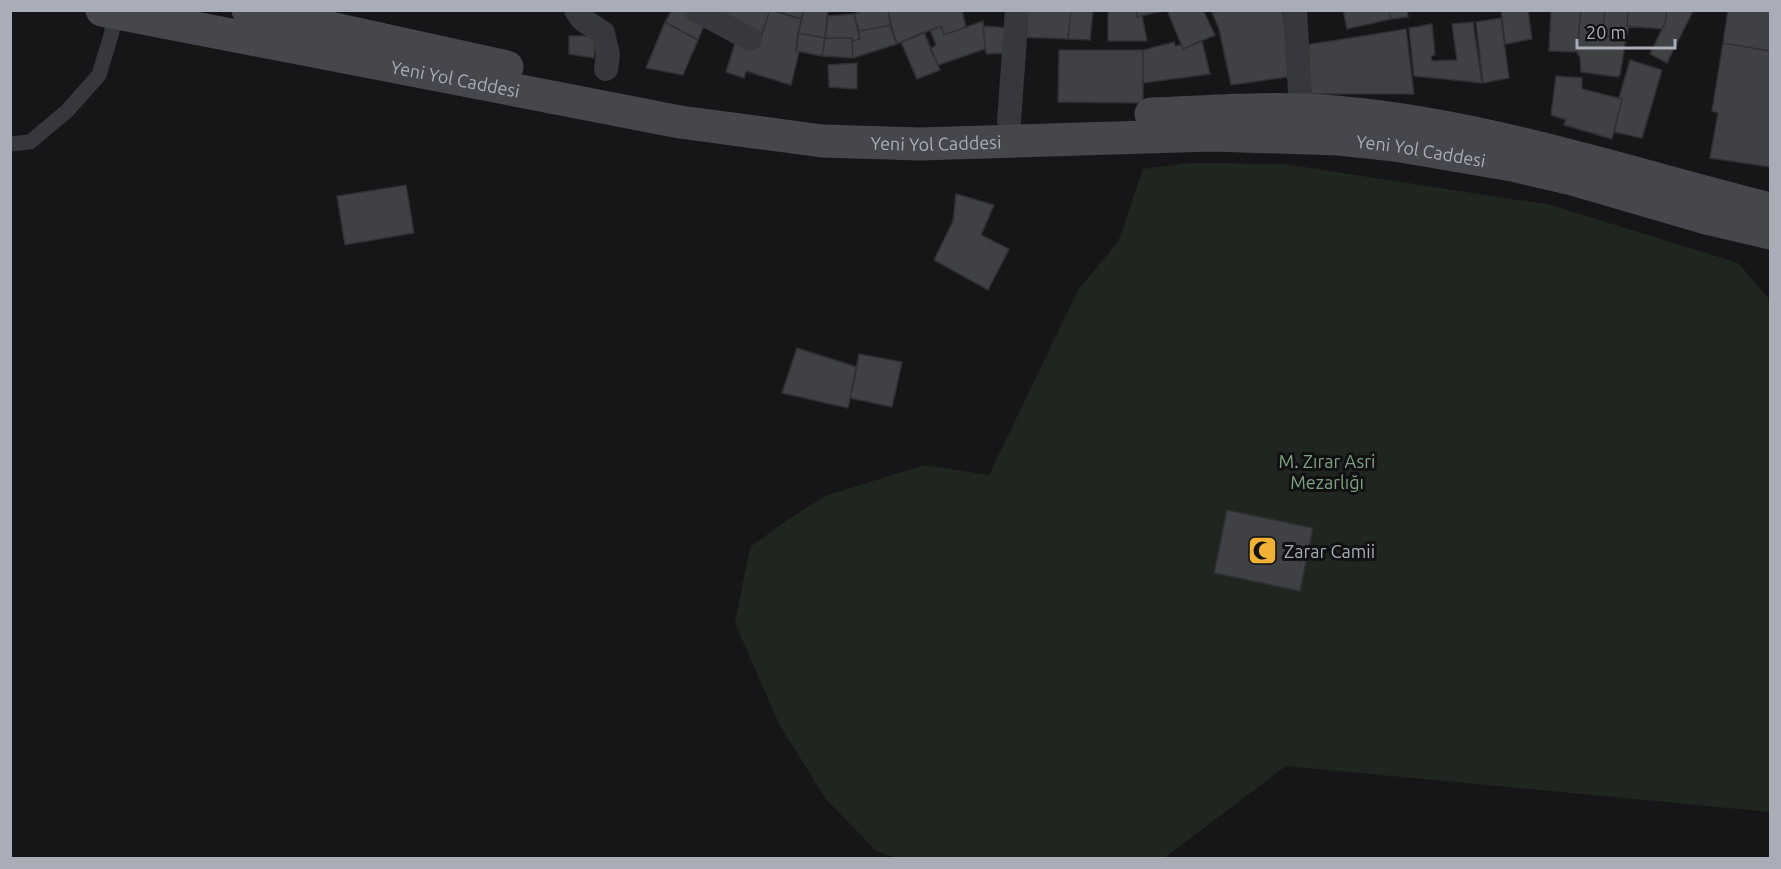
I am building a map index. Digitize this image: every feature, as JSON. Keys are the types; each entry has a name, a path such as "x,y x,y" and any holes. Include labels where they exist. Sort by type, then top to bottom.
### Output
{"main road":[{"name":"Yeni Yol Caddesi","path":"248,10 336,21 598,86 748,113 827,120 917,123 1279,109 1382,117 1513,140 1681,187 1770,209"},
{"name":"Yeni Yol Caddesi","path":"107,11 680,122 801,139 920,144 1212,135 1339,139 1395,146 1512,165 1572,179 1706,218 1770,233"}],"street":[{"path":"576,10 582,20 603,33 608,55 606,69"},
{"path":"696,10 750,39"},
{"path":"1010,121 1017,10"},
{"path":"1295,10 1301,110"}],"lane":[{"path":"10,144 30,142 67,111 99,75 112,32 107,11"}],"green space":[{"name":"M. Zırar Asri Mezarlığı","path":"1190,163 1284,164 1551,205 1738,263 1770,300 1770,812 1286,766 1164,858 896,858 876,851 826,799 780,726 735,623 750,547 825,496 924,465 989,475 1078,290 1118,242 1143,169"}],"building":[{"path":"672,10 689,10 705,23 698,40 665,22"},
{"path":"708,10 770,10 761,37"},
{"path":"770,10 801,19 796,51 799,52 791,85 746,71 744,78 726,72 736,40 757,46"},
{"path":"773,10 803,10 801,19"},
{"path":"804,10 828,10 825,38 798,33"},
{"path":"865,10 888,10 891,25 859,31 854,14"},
{"path":"888,10 962,10 966,27 944,35 941,26 897,44"},
{"path":"1023,10 1071,10 1068,39 1019,37"},
{"path":"1071,10 1093,10 1090,40 1068,39"},
{"path":"1108,10 1136,10 1137,17 1142,16 1147,41 1108,41"},
{"path":"1136,10 1166,10 1137,17"},
{"path":"1167,10 1203,10 1215,35 1183,49"},
{"path":"1211,10 1282,10 1294,76 1231,85 1219,29"},
{"path":"1343,10 1389,10 1391,19 1347,29"},
{"path":"1389,10 1407,10 1408,17 1391,19"},
{"path":"1501,10 1528,10 1532,39 1505,44"},
{"path":"1551,10 1581,10 1577,52 1549,51"},
{"path":"1581,10 1605,10 1602,35 1626,39 1620,75 1617,77 1581,72 1577,52"},
{"path":"1605,10 1628,10 1627,26 1629,26 1626,39 1602,35"},
{"path":"1628,10 1667,10 1665,23 1662,29 1627,26"},
{"path":"1667,10 1693,11 1667,63 1650,54 1665,23"},
{"path":"1728,10 1770,10 1770,51 1723,43"},
{"path":"854,14 860,39 852,41 852,38 825,38 828,16"},
{"path":"1501,18 1509,78 1483,83 1476,22"},
{"path":"983,21 985,49 938,65 930,49 936,45 930,30 941,26 944,35"},
{"path":"665,22 698,40 683,75 646,68"},
{"path":"1473,22 1482,83 1414,76 1409,28 1432,24 1435,55 1431,56 1432,61 1457,60 1452,24"},
{"path":"891,25 897,44 853,58 852,41 860,39 859,31"},
{"path":"983,26 1010,28 1008,53 986,54"},
{"path":"1406,29 1414,94 1311,94 1306,45"},
{"path":"924,32 940,70 917,79 901,42"},
{"path":"798,33 825,38 822,56 796,51"},
{"path":"569,36 595,36 594,58 569,54"},
{"path":"825,38 852,38 853,58 822,56"},
{"path":"1202,41 1210,74 1143,83 1143,50 1174,42 1175,46 1181,45 1183,49"},
{"path":"1723,43 1770,51 1770,167 1710,158 1718,113 1712,111"},
{"path":"1059,50 1143,50 1143,103 1058,102"},
{"path":"1630,60 1662,70 1642,138 1614,132 1622,99 1619,98"},
{"path":"857,63 857,89 829,87 828,65"},
{"path":"1556,76 1582,78 1582,89 1622,99 1612,139 1564,125 1566,120 1551,115"},
{"path":"406,185 414,233 345,245 337,196"},
{"path":"956,194 994,205 981,235 1009,249 988,290 934,260 953,221"},
{"path":"797,348 857,367 848,408 782,393"},
{"path":"859,354 902,362 892,407 850,398"},
{"name":"Zarar Camii","path":"1227,510 1313,528 1300,591 1214,573"}],"place":[{"name":"Zarar Camii","path":"1263,551"}]}
